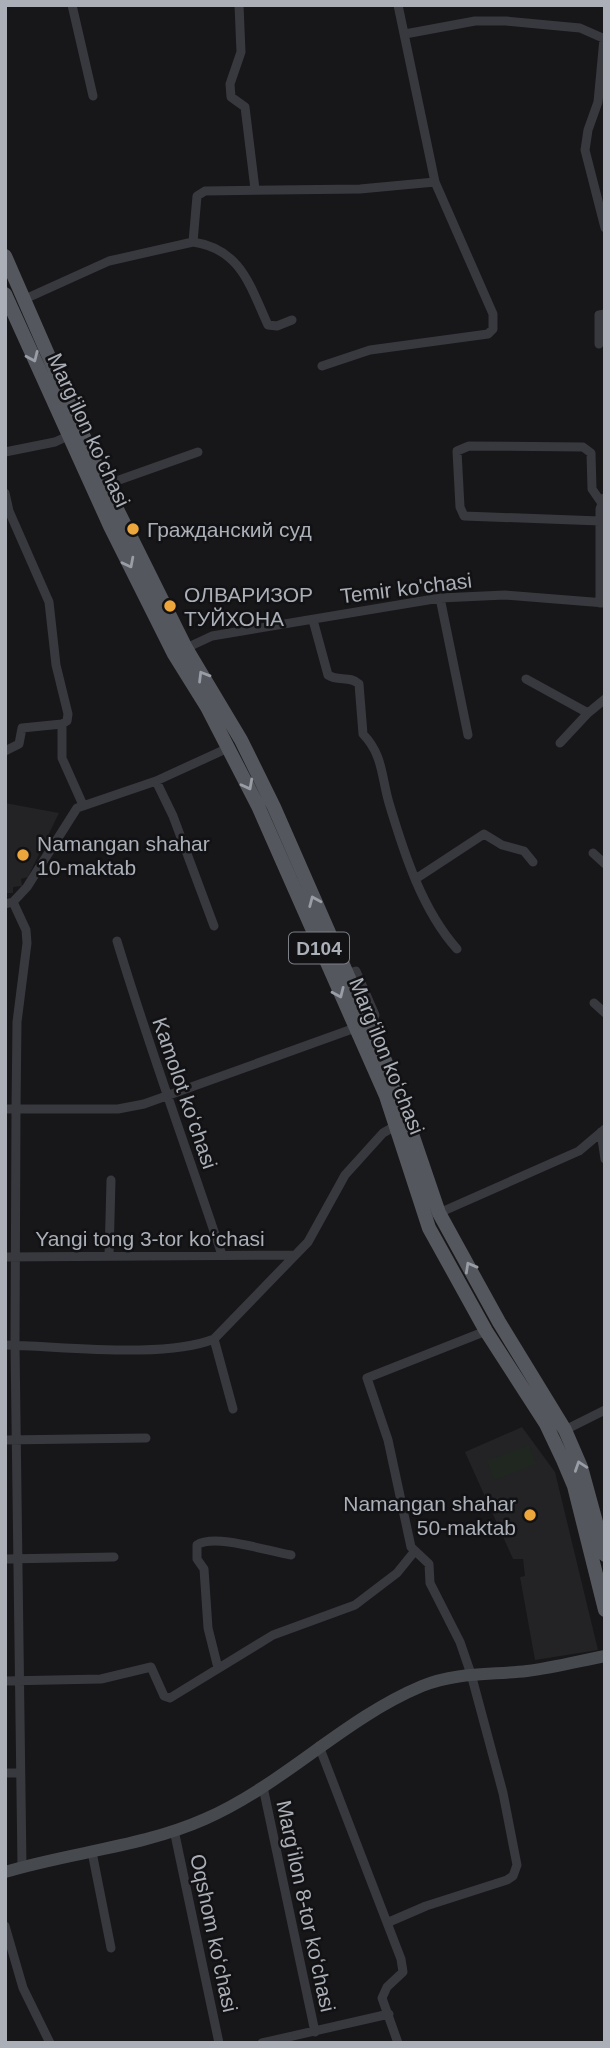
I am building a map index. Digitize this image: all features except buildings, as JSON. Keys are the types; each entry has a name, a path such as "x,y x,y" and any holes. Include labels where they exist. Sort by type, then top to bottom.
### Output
{"main road":[{"name":"Margʻilon koʻchasi","path":"5,256 180,651 259,774 345,974 429,1228 486,1331 546,1424 563,1460 574,1486 605,1610"},
{"name":"Margʻilon koʻchasi","path":"5,294 68,436 258,806 361,1025 408,1116 439,1213 499,1322 565,1430 581,1467 605,1555"}],"street":[{"path":"72,5 93,96"},
{"path":"239,5 241,52 230,84 230,93 233,100 245,107 255,189"},
{"path":"322,366 370,350 488,334 493,329 493,314 435,182 398,5"},
{"path":"405,34 475,21 506,21 580,28 604,39 598,102 588,130 585,150 605,228"},
{"path":"193,242 196,203 200,193 255,189 360,188 435,182"},
{"path":"25,299 109,261 193,242 231,256 242,271 268,325 277,326 292,320"},
{"path":"599,344 599,315 605,314"},
{"path":"5,452 55,442 68,436"},
{"path":"600,521 464,516 460,507 457,452 469,446 583,447 591,453 592,489 603,500 600,521 602,603"},
{"path":"105,485 198,452"},
{"path":"5,494 9,511 49,602 56,665 68,714 67,722 62,724 22,728 19,744 5,751"},
{"name":"Temir ko'chasi","path":"180,651 212,636 440,598 505,595 602,603"},
{"path":"440,598 468,734"},
{"path":"313,620 328,675 353,679 359,684 363,734 375,747 388,801 437,928 457,949"},
{"path":"526,679 588,713"},
{"path":"560,743 605,699"},
{"path":"62,724 62,758 83,805"},
{"path":"22,1867 17,1440 10,1345 10,1257 18,1022 27,943 26,930 9,903 27,887 66,821 83,805 156,781 228,748"},
{"path":"156,781 173,816 214,926"},
{"path":"417,878 484,834 502,845 524,851 533,862"},
{"path":"593,853 605,864"},
{"name":"Kamolot koʻchasi","path":"117,941 222,1255"},
{"path":"594,1003 605,1013"},
{"path":"5,1109 118,1109 167,1097 361,1025"},
{"path":"10,1345 162,1348 195,1346 214,1339 309,1242 345,1174 383,1133 397,1125"},
{"path":"439,1213 579,1151 603,1130"},
{"path":"603,1130 605,1159"},
{"path":"109,1256 111,1180"},
{"name":"Yangi tong 3-tor koʻchasi","path":"10,1257 295,1255"},
{"path":"389,1922 426,1906 507,1880 516,1870 516,1852 503,1793 471,1674 460,1642 430,1583 429,1564 414,1552 388,1440 367,1378 486,1331"},
{"path":"214,1339 233,1409"},
{"path":"565,1430 605,1410"},
{"path":"5,1440 146,1438"},
{"path":"218,1668 208,1628 204,1569 197,1559 197,1545 206,1541 266,1548 291,1555"},
{"path":"5,1681 101,1679 151,1667 164,1696 170,1698 288,1627 355,1605 397,1573 414,1552"},
{"path":"5,1559 114,1557"},
{"path":"5,1872 174,1830 206,1818 263,1787 366,1716 422,1686 471,1674 527,1671 605,1656"},
{"path":"320,1746 389,1922 404,1972 383,1992 398,2043"},
{"path":"5,1773 20,1773"},
{"name":"Margʻilon 8-tor koʻchasi","path":"263,1787 314,2032"},
{"name":"Oqshom koʻchasi","path":"174,1830 219,2043"},
{"path":"92,1852 111,1948"},
{"path":"5,1926 23,1988 50,2043"},
{"path":"262,2043 388,2014"}],"shaded area":[{"name":"Namangan shahar 10-maktab","path":"5,803 59,813 28,877 21,879 22,886 13,887 13,893 5,893"},
{"name":"Namangan shahar 50-maktab","path":"522,1427 555,1472 598,1650 535,1660 520,1577 525,1576 523,1559 513,1559 465,1452"},
{"path":"529,1445 536,1464 494,1480 487,1461"}],"place":[{"name":"Гражданский суд","path":"133,529"},
{"name":"ОЛВАРИЗОР ТУЙХОНА","path":"170,606"},
{"name":"Namangan shahar 10-maktab","path":"23,855"},
{"name":"Namangan shahar 50-maktab","path":"530,1515"}]}
